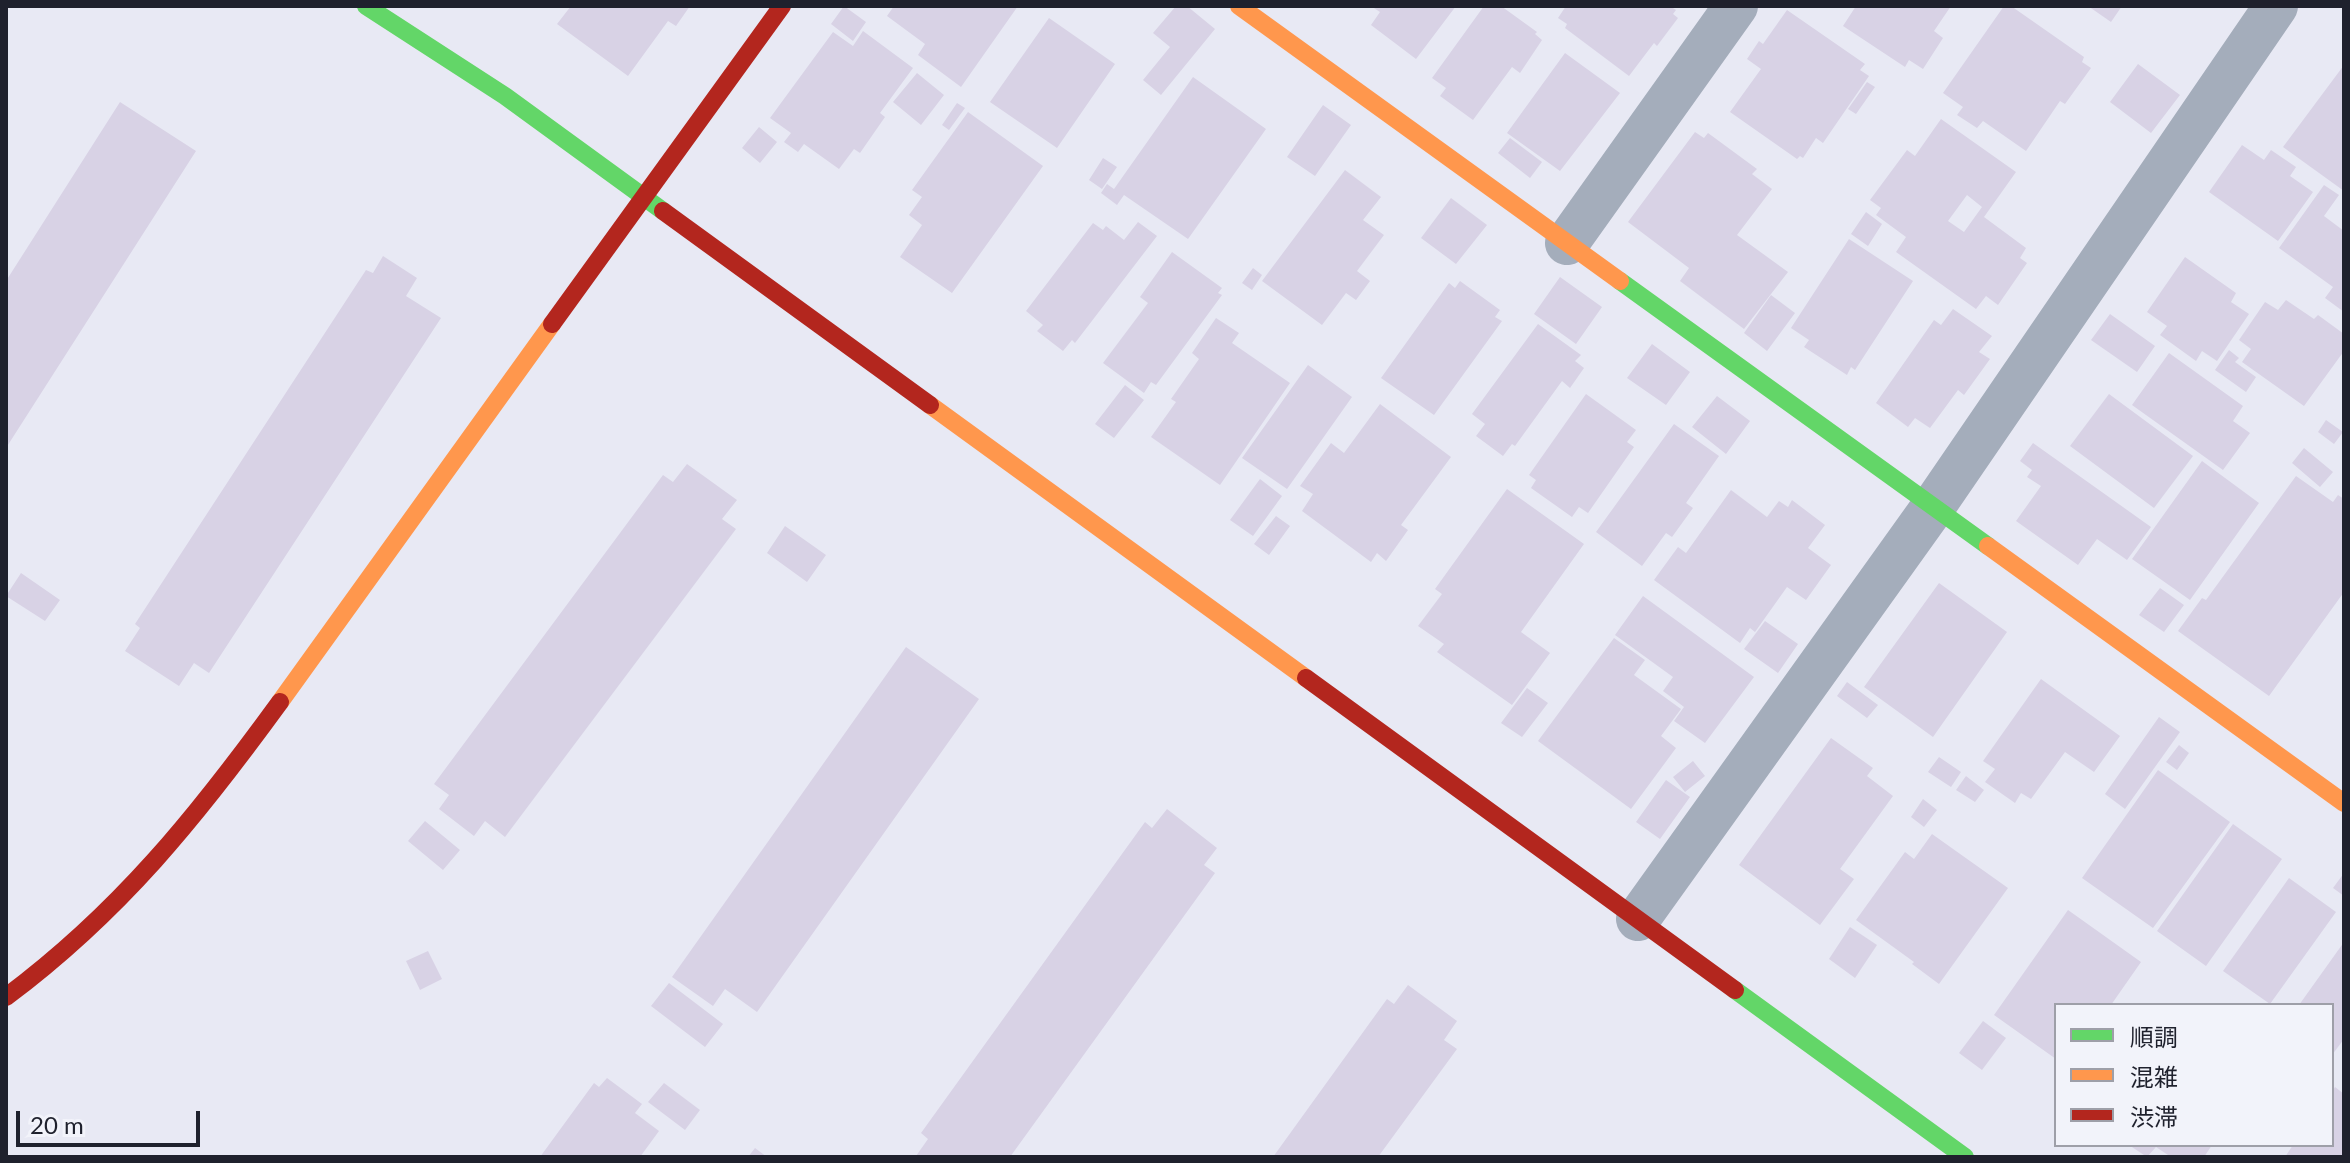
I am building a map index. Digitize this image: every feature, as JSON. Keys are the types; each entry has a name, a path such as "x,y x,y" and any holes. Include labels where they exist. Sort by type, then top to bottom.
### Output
{"street":[{"path":"366,6 505,96 644,196 1965,1157"},
{"path":"6,997 51,965 109,914 191,821 782,6"},
{"path":"1239,6 2344,803"},
{"path":"1567,243 1736,6"},
{"path":"1638,919 1933,507 2276,6"}],"building":[{"path":"571,6 690,6 676,26 668,21 628,76 557,24"},
{"path":"844,6 866,22 853,41 831,24"},
{"path":"894,6 1018,6 961,87 918,55 925,44 887,16"},
{"path":"1176,6 1187,6 1215,29 1161,95 1143,80 1170,47 1153,33"},
{"path":"1371,6 1456,6 1416,59 1371,25 1380,12"},
{"path":"1484,6 1501,6 1537,32 1535,34 1542,40 1520,73 1512,67 1473,120 1440,96 1446,88 1432,78"},
{"path":"1566,6 1670,6 1676,10 1673,14 1678,18 1629,76 1565,28 1567,24 1558,18"},
{"path":"1856,6 1951,6 1934,31 1943,38 1923,69 1909,60 1905,67 1843,26"},
{"path":"2004,6 2011,6 2084,57 2082,62 2091,68 2065,104 2060,101 2026,151 1983,121 1977,128 1957,115 1963,107 1943,93"},
{"path":"2088,6 2122,6 2111,22"},
{"path":"1787,10 1865,64 1860,70 1869,76 1823,143 1816,138 1803,158 1800,156 1797,159 1730,112 1761,69 1747,59 1759,41 1763,44"},
{"path":"1049,18 1115,64 1057,148 990,102"},
{"path":"863,31 913,68 880,113 885,117 860,153 854,149 839,169 804,144 798,152 784,142 791,133 770,118 833,32 853,46"},
{"path":"1565,53 1620,93 1560,171 1507,133"},
{"path":"2138,64 2180,95 2151,133 2110,102"},
{"path":"2344,65 2344,191 2283,147"},
{"path":"917,73 944,95 921,125 893,102"},
{"path":"1193,77 1266,129 1188,239 1124,195 1117,205 1101,193 1107,184 1114,189"},
{"path":"1867,82 1875,87 1856,114 1848,109"},
{"path":"120,102 196,151 6,448 6,281"},
{"path":"957,103 965,108 949,130 942,125"},
{"path":"1323,105 1351,125 1315,176 1287,157"},
{"path":"968,112 1043,166 952,293 900,257 922,225 909,215 922,197 912,190"},
{"path":"1941,119 2016,172 1984,217 2026,248 2020,258 2027,263 1998,305 1986,296 1976,309 1896,252 1906,237 1876,215 1881,208 1870,200 1907,150 1915,156","holes":["1967,195 1982,207 1964,232 1948,221"]},
{"path":"759,127 777,142 760,163 742,148"},
{"path":"1695,132 1704,138 1708,133 1757,169 1752,174 1772,189 1737,235 1788,272 1744,329 1680,281 1689,268 1628,222"},
{"path":"1510,138 1542,162 1530,178 1498,153"},
{"path":"2242,145 2264,160 2271,150 2296,167 2290,176 2313,192 2278,241 2209,192"},
{"path":"1103,158 1117,167 1102,189 1089,180"},
{"path":"1345,170 1381,197 1363,220 1384,235 1357,271 1370,281 1356,300 1346,293 1322,325 1262,281"},
{"path":"2324,185 2339,195 2324,216 2344,231 2344,312 2325,298 2333,287 2279,248"},
{"path":"1451,198 1487,225 1456,264 1421,238"},
{"path":"1866,212 1882,224 1868,246 1851,234"},
{"path":"1138,222 1157,236 1075,343 1072,340 1063,351 1037,331 1043,325 1026,311 1093,223 1103,230 1106,226 1124,240"},
{"path":"1849,239 1913,281 1855,370 1851,367 1847,375 1804,347 1809,340 1791,328"},
{"path":"1172,252 1222,288 1218,293 1222,295 1156,385 1151,382 1144,393 1103,363 1148,303 1140,297"},
{"path":"383,256 417,278 406,296 441,318 209,673 194,663 179,686 125,651 140,628 135,624 366,270 373,273"},
{"path":"2185,257 2236,293 2231,302 2249,314 2217,361 2202,351 2196,361 2160,335 2167,326 2147,312"},
{"path":"1253,268 1262,275 1252,290 1242,283"},
{"path":"1560,277 1602,307 1576,344 1534,314"},
{"path":"1460,281 1500,310 1495,317 1502,321 1434,415 1381,378 1449,283 1455,288"},
{"path":"1771,295 1795,313 1767,351 1744,333"},
{"path":"2286,300 2314,319 2318,315 2344,334 2344,351 2304,406 2242,362 2251,349 2239,340 2265,302 2278,310"},
{"path":"1953,309 1992,336 1979,352 1990,359 1964,395 1958,390 1930,428 1915,418 1908,427 1876,403 1934,320 1941,325"},
{"path":"2110,314 2155,346 2137,372 2091,340"},
{"path":"1216,318 1239,333 1232,343 1290,383 1220,485 1151,437 1176,402 1171,399 1199,359 1192,353"},
{"path":"1538,324 1581,355 1575,361 1584,368 1570,388 1562,381 1515,446 1512,444 1503,456 1476,436 1485,424 1472,414"},
{"path":"1652,344 1690,372 1666,405 1627,378"},
{"path":"2229,350 2239,358 2235,362 2256,377 2246,392 2215,370"},
{"path":"2169,353 2243,406 2233,421 2250,433 2223,470 2132,405"},
{"path":"1308,365 1352,397 1287,489 1242,458"},
{"path":"1125,385 1144,400 1114,438 1095,424"},
{"path":"1586,394 1636,430 1627,442 1634,447 1588,513 1579,507 1572,517 1531,488 1536,480 1529,475"},
{"path":"2109,394 2193,456 2154,508 2070,446"},
{"path":"1717,396 1750,421 1726,454 1692,427"},
{"path":"1380,404 1451,457 1401,525 1408,530 1386,561 1377,553 1371,562 1302,511 1313,494 1300,486 1331,443 1344,453"},
{"path":"2326,420 2343,432 2334,444 2318,432"},
{"path":"1674,424 1719,456 1686,503 1693,508 1672,537 1666,533 1642,566 1596,532"},
{"path":"2033,443 2151,527 2127,560 2097,539 2078,565 2016,521 2041,486 2027,477 2032,470 2020,461"},
{"path":"2304,448 2333,472 2320,487 2292,463"},
{"path":"2202,461 2259,503 2190,600 2132,559"},
{"path":"687,464 737,500 722,519 736,529 505,837 485,821 474,836 439,809 449,795 434,784 663,475 673,482"},
{"path":"2296,476 2333,502 2338,495 2344,499 2344,592 2269,696 2178,631 2202,598 2206,600"},
{"path":"1260,479 1282,496 1253,536 1230,520"},
{"path":"1507,489 1584,544 1521,632 1550,653 1512,705 1437,652 1444,644 1418,626 1442,594 1435,589"},
{"path":"1731,490 1767,517 1779,501 1788,507 1792,500 1825,525 1808,548 1831,565 1806,600 1787,587 1755,632 1750,628 1740,643 1654,580 1678,547 1686,553"},
{"path":"1276,516 1290,526 1269,555 1254,544"},
{"path":"785,526 826,555 807,582 767,553"},
{"path":"21,573 60,600 45,621 6,596"},
{"path":"1939,583 2007,632 1933,737 1864,687"},
{"path":"2160,588 2184,605 2164,632 2139,615"},
{"path":"1643,596 1754,677 1705,743 1674,721 1684,707 1663,691 1673,677 1615,635"},
{"path":"1765,621 1798,644 1778,673 1744,649"},
{"path":"1614,638 1645,660 1634,675 1681,709 1661,736 1676,748 1631,809 1538,741"},
{"path":"906,647 979,699 757,1012 725,989 713,1006 672,977"},
{"path":"2041,679 2120,736 2094,772 2065,752 2031,799 2021,793 2015,803 1985,782 1995,769 1983,761"},
{"path":"1847,682 1878,705 1867,718 1837,696"},
{"path":"1527,688 1548,703 1522,737 1501,723"},
{"path":"2159,717 2180,732 2125,809 2105,794"},
{"path":"1831,738 1873,768 1867,776 1893,796 1840,869 1854,879 1820,925 1739,865"},
{"path":"2179,745 2189,753 2177,770 2166,762"},
{"path":"1939,757 1961,772 1951,787 1928,772"},
{"path":"1693,761 1705,776 1685,792 1673,777"},
{"path":"2158,770 2230,822 2153,928 2082,878"},
{"path":"1966,776 1984,790 1975,802 1956,790"},
{"path":"1666,780 1690,797 1660,839 1636,822"},
{"path":"1923,799 1937,810 1924,827 1911,817"},
{"path":"1167,809 1217,848 1204,865 1215,873 1010,1157 916,1156 928,1139 921,1133 1145,822 1152,828"},
{"path":"425,821 460,850 443,870 408,841"},
{"path":"2233,824 2282,859 2206,966 2157,931"},
{"path":"1932,834 2008,888 1939,984 1856,920 1905,852 1914,859"},
{"path":"2344,873 2344,896 2333,888"},
{"path":"2289,878 2336,912 2271,1003 2223,971"},
{"path":"2068,910 2141,962 2112,1003 2054,1003 2054,1058 1994,1015"},
{"path":"1850,927 1877,945 1855,978 1829,959"},
{"path":"2344,942 2344,1039 2334,1052 2334,1003 2300,1003"},
{"path":"428,951 442,979 420,990 406,961"},
{"path":"669,983 723,1024 705,1047 651,1006"},
{"path":"1408,985 1457,1021 1444,1040 1457,1049 1378,1157 1273,1157 1387,999 1394,1004"},
{"path":"1983,1021 2006,1038 1982,1070 1959,1053"},
{"path":"607,1078 642,1104 635,1113 659,1131 640,1157 540,1157 594,1083 599,1087"},
{"path":"664,1083 700,1110 685,1130 648,1102"},
{"path":"2334,1089 2344,1094 2344,1157 2285,1157 2292,1147 2334,1147"},
{"path":"2132,1147 2156,1147 2147,1157"},
{"path":"2156,1147 2211,1147 2204,1157 2171,1157"},
{"path":"755,1148 767,1157 748,1157"}],"traffic: fast":[{"path":"366,6 505,96 663,211"},
{"path":"1620,281 1988,546"},
{"path":"1735,990 1965,1157"}],"traffic: slow":[{"path":"1239,6 1620,281"},
{"path":"280,702 552,324"},
{"path":"930,405 1306,678"},
{"path":"1988,546 2344,803"}],"traffic: jam":[{"path":"552,324 782,6"},
{"path":"663,211 930,405"},
{"path":"1306,678 1735,990"},
{"path":"6,997 85,931 155,860 280,702"}]}
